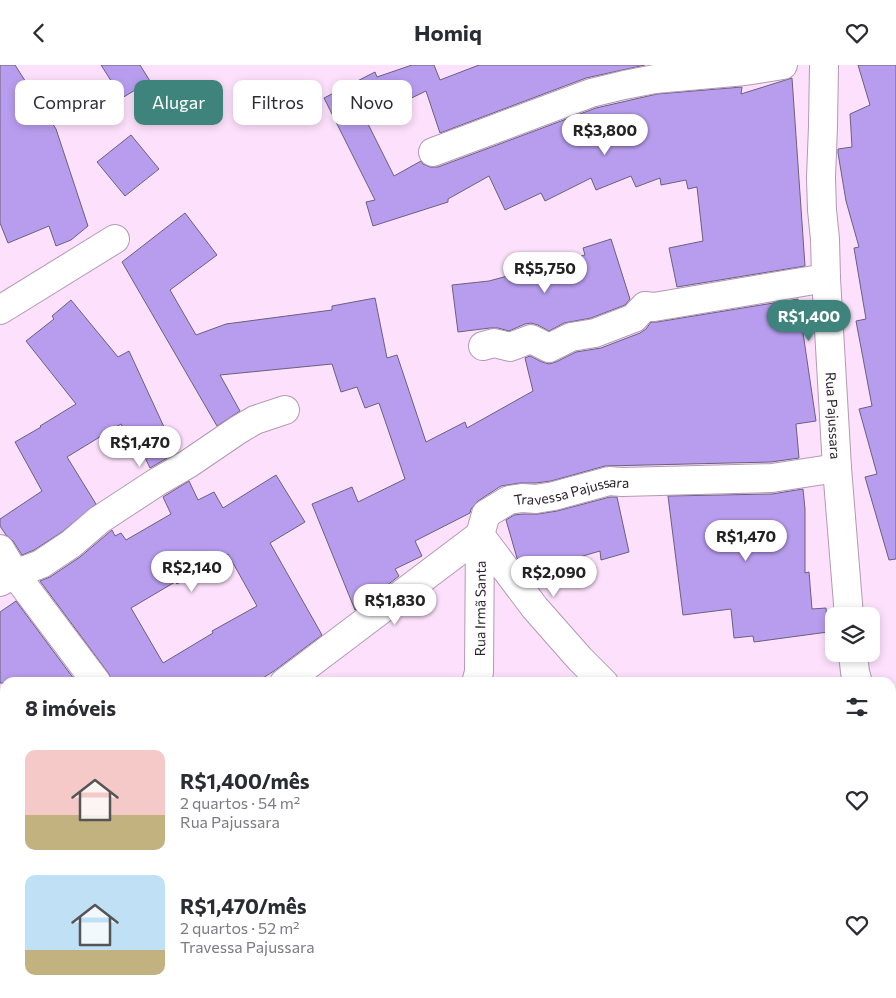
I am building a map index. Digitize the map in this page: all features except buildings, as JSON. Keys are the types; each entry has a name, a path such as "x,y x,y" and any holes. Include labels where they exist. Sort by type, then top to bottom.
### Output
{"street":[{"path":"432,152 591,93 655,79 745,71 783,65"},
{"name":"Rua Pajussara","path":"824,65 822,210 837,468 848,607"},
{"path":"0,310 115,239"},
{"path":"483,346 494,343 510,347 532,339 549,347 571,337 595,333 634,318 645,306 654,307 826,278"},
{"path":"8,578 41,564 99,520 255,419 284,410"},
{"name":"Travessa Pajussara","path":"480,535 486,514 509,500 545,498 608,481 630,482 772,477 837,468"},
{"path":"292,677 480,535 535,608 598,677"},
{"name":"Rua Irmã Santa","path":"477,677 480,535"},
{"path":"0,549 8,578 92,677"},
{"path":"854,662 856,677"}]}
